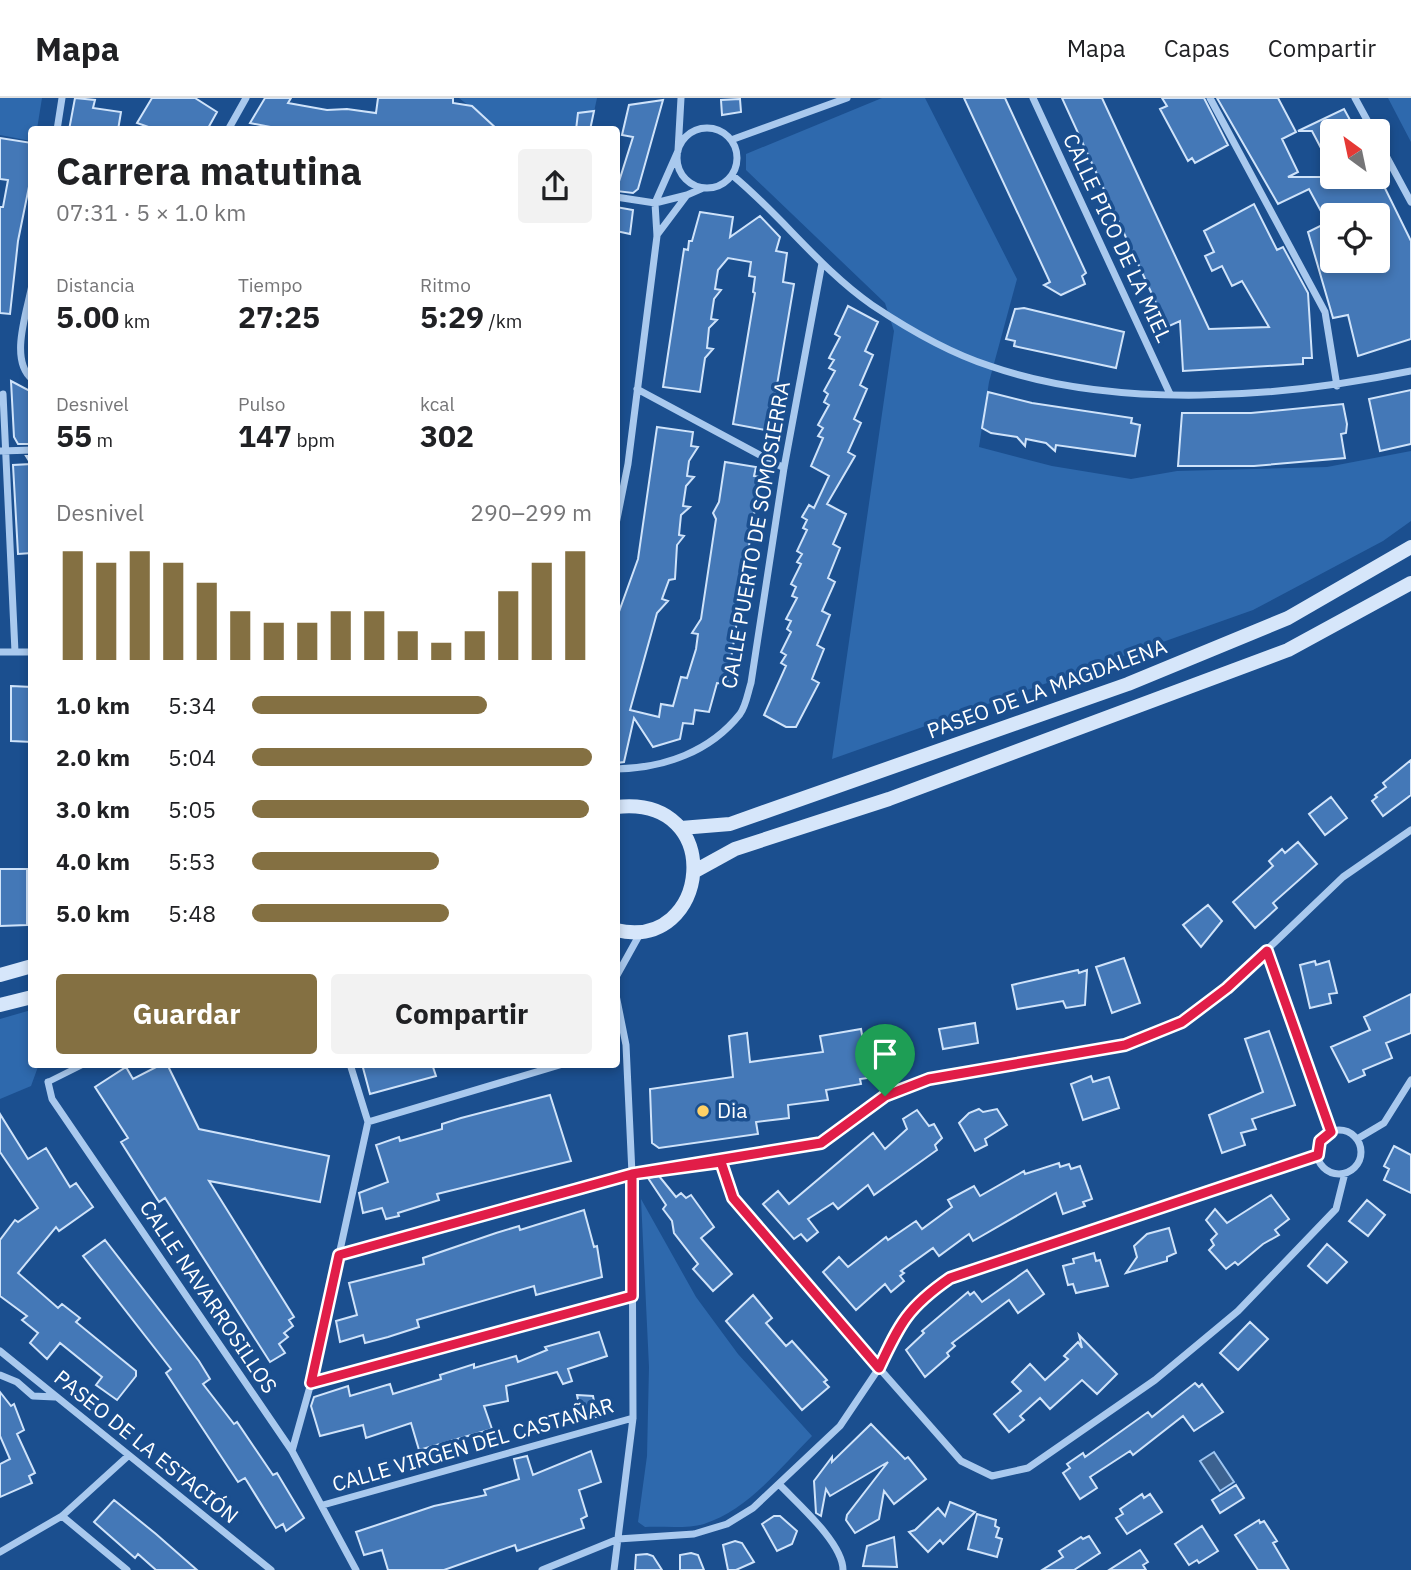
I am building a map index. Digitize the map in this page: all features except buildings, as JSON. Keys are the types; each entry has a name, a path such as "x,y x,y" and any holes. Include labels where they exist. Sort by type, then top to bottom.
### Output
{"main road":[{"name":"PASEO DE LA MAGDALENA","path":"681,828 730,824 1128,684 1288,618 1411,547"},
{"path":"695,870 735,849 889,799 1287,650 1411,583"},
{"path":"620,807 634,805 652,808 668,816 681,828 694,855 695,870 691,892 679,911 662,924 642,931 620,930"},
{"path":"0,975 28,967"},
{"path":"0,1005 28,997"}],"street":[{"path":"58,126 62,98"},
{"path":"232,126 246,98"},
{"path":"681,98 678,150 680,170 685,179 704,188"},
{"path":"731,141 847,98"},
{"name":"CALLE PICO DE LA MIEL","path":"1032,98 1170,394"},
{"path":"1210,98 1325,312 1337,386"},
{"path":"1355,98 1366,119"},
{"path":"620,198 655,203 714,187 732,175 737,158 731,141 712,128 700,129 690,134 678,150 655,203 657,236 637,389 620,483"},
{"path":"1390,163 1411,202"},
{"path":"732,175 758,196 822,263 870,304 919,334 989,366 1051,381 1114,390 1251,395 1337,386 1411,371"},
{"path":"657,236 687,195"},
{"name":"CALLE PUERTO DE SOMOSIERRA","path":"620,769 640,768 695,753 742,713 751,683 784,467 822,263"},
{"path":"28,310 20,360 28,376"},
{"path":"637,389 784,467"},
{"path":"3,394 2,451 15,652"},
{"path":"2,451 28,450"},
{"path":"0,652 28,652"},
{"path":"339,1255 632,1174 721,1162 821,1143 885,1096 929,1079 1125,1045 1182,1022 1227,988 1343,877 1411,830"},
{"path":"620,970 642,931"},
{"path":"1267,951 1331,1132"},
{"path":"614,1570 634,1418 632,1174 626,1045 620,1015"},
{"path":"620,1047 626,1045"},
{"name":"CALLE NAVARROSILLOS","path":"77,1068 48,1082 52,1099 292,1451 356,1570"},
{"path":"292,1451 311,1383 368,1122 351,1068"},
{"path":"368,1122 550,1068"},
{"path":"1357,1139 1384,1123 1411,1080"},
{"path":"721,1162 733,1198 879,1368 961,1461 992,1476 1028,1468 1155,1380 1238,1311 1336,1209 1345,1173 1360,1159 1357,1139 1345,1131 1331,1132 1320,1141 1320,1162 1330,1172 1345,1173"},
{"path":"542,1570 618,1539 694,1534 727,1524 753,1508 840,1426 879,1368 899,1324 921,1298 950,1278 1318,1155"},
{"path":"311,1383 632,1296"},
{"name":"PASEO DE LA ESTACIÓN","path":"0,1351 271,1570"},
{"path":"0,1375 17,1382 33,1396 56,1397"},
{"name":"CALLE VIRGEN DEL CASTAÑAR","path":"323,1505 634,1418"},
{"path":"0,1552 62,1516 128,1456"},
{"path":"780,1485 833,1544 843,1561 843,1570"},
{"path":"62,1516 127,1570"}],"shaded area":[{"path":"0,98 42,98 37,126 28,126 28,140 0,135"},
{"path":"459,98 597,98 591,126 494,126"},
{"path":"882,98 925,98 1017,279 989,382 979,447 1052,466 1131,479 1177,471 1327,467 1411,451 1411,521 1383,541 1253,610 832,759 894,331 885,303 746,170 746,154"},
{"path":"1388,98 1411,98 1411,142"},
{"path":"28,1011 28,1068 38,1068 31,1086 0,1099 0,1019"},
{"path":"641,1199 696,1297 738,1354 812,1436 775,1474 735,1509 697,1526 645,1527 638,1522 647,1456 649,1367"},
{"path":"1214,1452 1234,1482 1220,1491 1200,1461"}],"place":[{"name":"Dia","path":"703,1111"}],"route":[{"path":"885,1096 821,1143 721,1162 632,1174 339,1255 311,1383 632,1296 632,1174 653,1172 721,1162 733,1198 879,1368 899,1324 921,1298 950,1278 1318,1155 1320,1141 1331,1132 1267,951 1227,988 1182,1022 1125,1045 929,1079 885,1096"}]}
